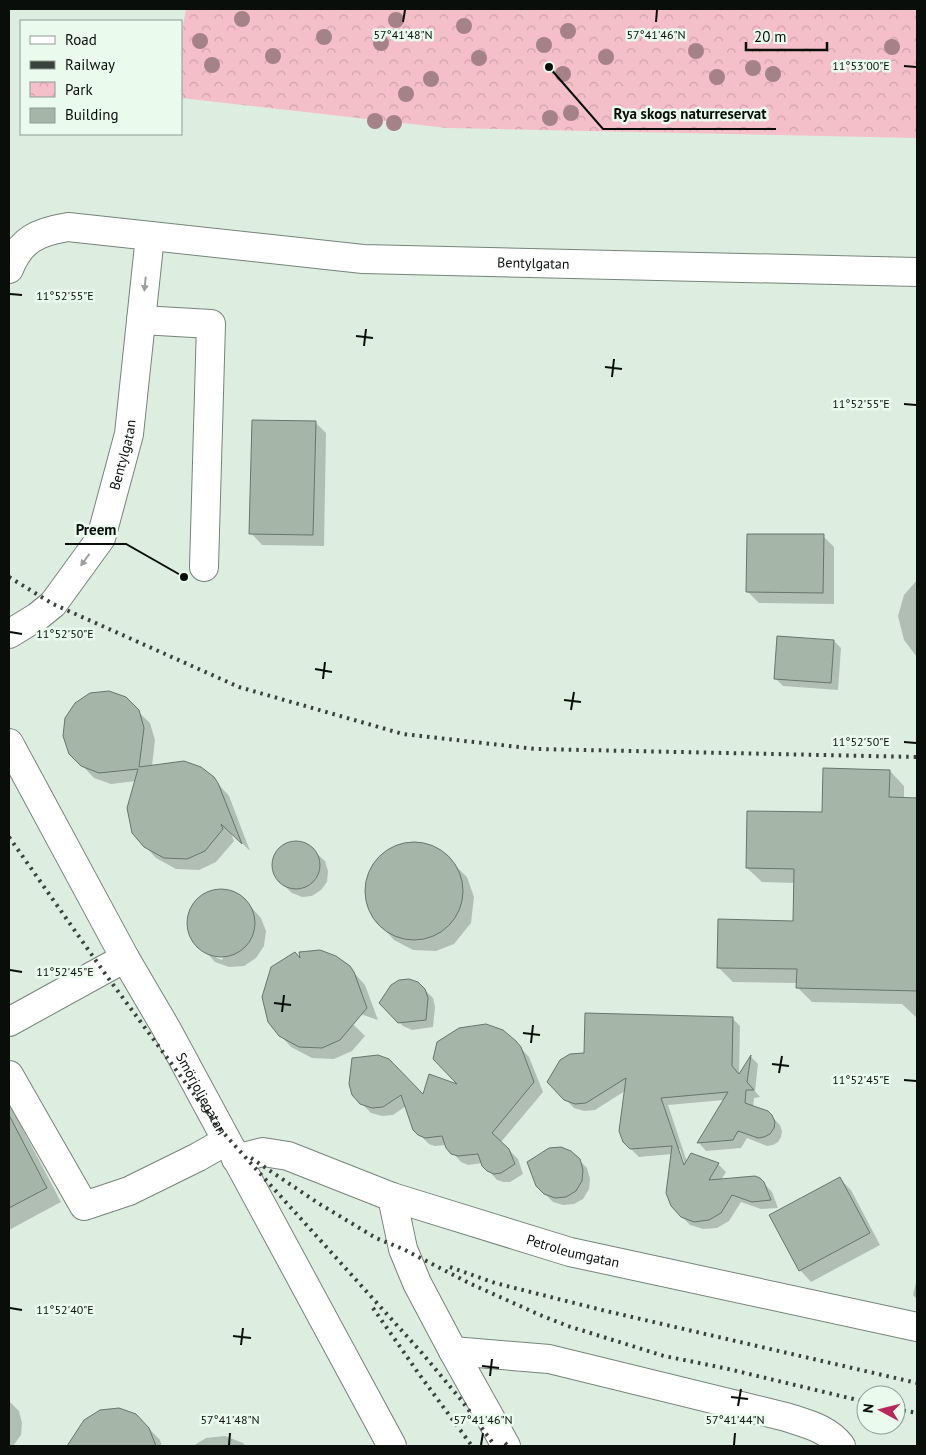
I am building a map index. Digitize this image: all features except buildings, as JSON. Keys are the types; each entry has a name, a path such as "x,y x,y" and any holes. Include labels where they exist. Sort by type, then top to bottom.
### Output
{"lane":[{"name":"Bentylgatan","path":"9,269 13,258 28,240 45,231 68,227 363,259 917,272"},
{"name":"Bentylgatan","path":"9,634 37,617 53,604 101,538 129,434 150,236"},
{"path":"141,320 211,324 204,566"},
{"name":"Smörjoljegatan","path":"9,743 125,958 166,1028 392,1446"},
{"path":"9,1022 125,958"},
{"name":"Petroleumgatan","path":"9,1075 84,1206 129,1191 198,1157 231,1150 263,1152 288,1156 392,1197 570,1252 917,1327"},
{"path":"392,1197 403,1249 417,1283 506,1446"},
{"path":"453,1351 550,1359 786,1417 822,1429 841,1446"}],"green space":[{"path":"186,9 917,9 917,138 447,128 182,98 182,31"}],"railway":[{"path":"9,577 53,604 239,687 403,734 536,749 917,757"},
{"path":"9,837 106,975 219,1128 422,1353 462,1401 495,1446"},
{"path":"251,1158 318,1203 376,1238 403,1249 471,1284 540,1315 568,1326 664,1356 724,1368 856,1400"},
{"path":"450,1267 495,1283 606,1311 917,1383"},
{"path":"373,1308 472,1446"},
{"path":"906,1411 917,1413"},
{"path":"505,1443 508,1446"}],"place":[{"name":"Rya skogs naturreservat","path":"549,67"},
{"name":"Preem","path":"184,577"}]}
